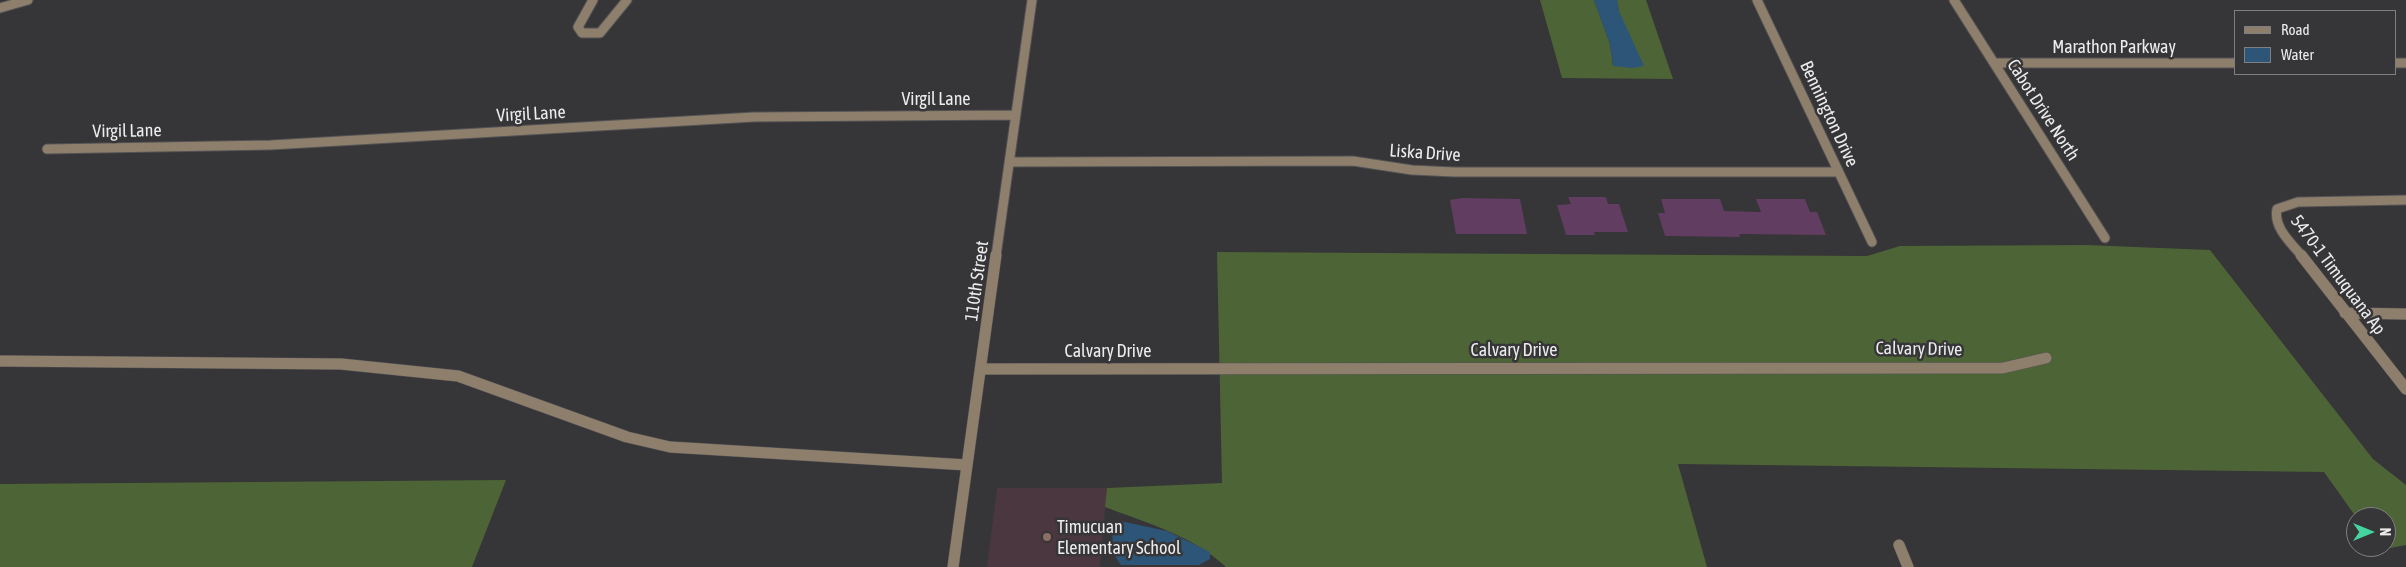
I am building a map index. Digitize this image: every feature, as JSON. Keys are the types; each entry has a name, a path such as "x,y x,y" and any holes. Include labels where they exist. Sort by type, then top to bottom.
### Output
{"street":[{"path":"0,8 28,0"},
{"path":"592,0 578,27 582,34 600,34 626,0"},
{"name":"110th Street","path":"953,567 1032,0"},
{"name":"Bennington Drive","path":"1757,0 1872,242"},
{"name":"Cabot Drive North","path":"1954,0 2105,238"},
{"name":"Marathon Parkway","path":"1994,63 2234,63"},
{"name":"Virgil Lane","path":"47,150 271,145 763,117 1016,115"},
{"name":"Liska Drive","path":"1010,162 1353,161 1412,170 1454,172 1838,172"},
{"name":"5470-1 Timuquana Ap","path":"2406,200 2298,202 2277,209 2275,217 2281,230 2406,389"},
{"path":"2345,313 2406,314"},
{"name":"Calvary Drive","path":"980,369 2002,368 2046,358"},
{"path":"0,361 340,364 458,376 627,437 670,447 967,465"},
{"path":"1899,545 1908,567"}],"shaded area":[{"name":"Timucuan Elementary School","path":"997,488 1107,488 1100,567 987,567"}],"green space":[{"path":"1540,0 1594,0 1610,44 1613,66 1619,11 1617,0 1646,0 1673,79 1562,78"},
{"path":"2086,245 2210,250 2373,459 2406,485 2406,545 2396,547 2396,507 2349,507 2324,472 1678,464 1707,567 1226,567 1199,547 1169,531 1105,507 1107,488 1222,483 1217,252 1867,256 1900,246"},
{"path":"506,480 472,567 0,567 0,484"}],"water":[{"path":"1594,0 1617,0 1619,11 1644,66 1632,68 1613,66 1610,44"},
{"path":"1120,521 1167,531 1210,552 1210,559 1199,565 1121,565 1113,553 1112,525"}],"building":[{"path":"1568,197 1606,197 1608,204 1619,204 1628,232 1594,232 1595,235 1566,235 1557,205 1571,204"},
{"path":"1462,198 1520,199 1527,234 1456,234 1450,200"},
{"path":"1661,199 1720,199 1724,211 1761,212 1756,199 1805,199 1810,212 1817,212 1826,235 1739,234 1740,237 1665,236 1658,213 1665,213"}],"place":[{"name":"Timucuan Elementary School","path":"1047,537"}]}
